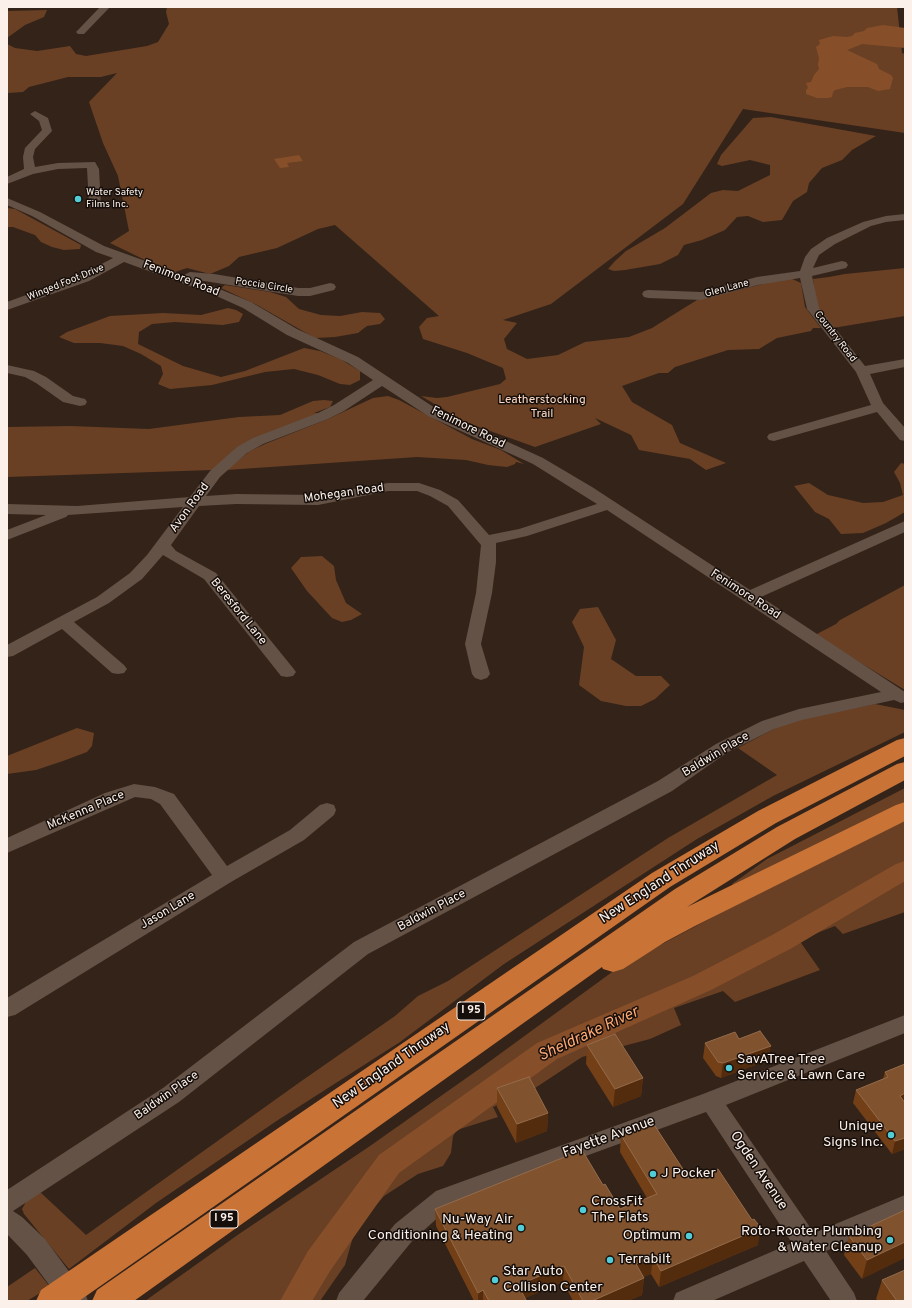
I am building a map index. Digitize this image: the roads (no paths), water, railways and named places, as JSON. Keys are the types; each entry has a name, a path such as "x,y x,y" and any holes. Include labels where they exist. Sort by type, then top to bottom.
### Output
{"highway":[{"name":"New England Thruway","path":"52,1301 667,876 767,817 905,746"},
{"name":"New England Thruway","path":"108,1301 658,913 717,874 786,833 905,770"},
{"path":"466,1049 557,1000 626,953 662,932 905,811"}],"street":[{"path":"81,32 105,7"},
{"path":"30,171 28,157 30,148 47,131 44,120 35,114"},
{"path":"7,181 30,171 58,166 91,164 93,168 95,205"},
{"name":"Fenimore Road","path":"7,201 36,214 100,249 216,291 247,305 292,332 353,360 434,413 538,461 608,505 901,697"},
{"path":"806,274 811,257 815,252 831,241 872,222 905,217"},
{"name":"Winged Foot Drive","path":"7,306 85,278 124,257"},
{"name":"Glen Lane","path":"648,294 701,296 757,281 806,274 842,265"},
{"name":"Country Road","path":"806,274 813,309 862,371 880,407 905,437"},
{"name":"Poccia Circle","path":"174,276 202,276 298,292 310,292 330,287"},
{"path":"862,371 905,363"},
{"path":"7,369 29,374 41,380 68,399 80,402"},
{"name":"Avon Road","path":"7,652 103,600 122,588 136,576 153,558 215,474 242,450 258,441 329,414 374,384 383,380"},
{"path":"774,437 880,407"},
{"name":"Mohegan Road","path":"7,509 77,511 137,504 236,499 318,500 388,487 419,487 435,493 453,503 486,540"},
{"path":"481,674 473,644 484,593 488,562 489,544 486,540 522,533 608,505"},
{"path":"7,535 58,514 77,511"},
{"path":"747,596 905,526"},
{"name":"Beresford Lane","path":"163,545 170,554 210,576 287,672"},
{"path":"63,621 118,669"},
{"name":"Baldwin Place","path":"7,1203 171,1095 361,948 665,786 722,748 768,725 799,715 901,697"},
{"name":"McKenna Place","path":"7,846 112,798 134,790 155,794 167,799 224,877"},
{"name":"Jason Lane","path":"7,1009 224,877 297,835 327,810"},
{"name":"Fayette Avenue","path":"348,1301 404,1232 444,1198 711,1101 905,1024"},
{"name":"Ogden Avenue","path":"711,1101 845,1301"},
{"path":"685,1301 808,1246 905,1205"},
{"path":"7,1220 36,1247 76,1301"}],"waterway":[{"name":"Sheldrake River","path":"295,1301 319,1261 389,1164 547,1051 702,983 783,941 905,870"}],"place":[{"name":"Water Safety Films Inc.","path":"78,199"},
{"name":"SavATree Tree Service & Lawn Care","path":"729,1068"},
{"name":"Unique Signs Inc.","path":"891,1135"},
{"name":"J Pocker","path":"653,1174"},
{"name":"CrossFit The Flats","path":"583,1210"},
{"name":"Nu-Way Air Conditioning & Heating","path":"521,1228"},
{"name":"Optimum","path":"689,1236"},
{"name":"Roto-Rooter Plumbing & Water Cleanup","path":"890,1240"},
{"name":"Terrabilt","path":"610,1260"},
{"name":"Star Auto Collision Center","path":"495,1280"}],"park label":[{"name":"Leatherstocking Trail","path":"542,408"}]}
